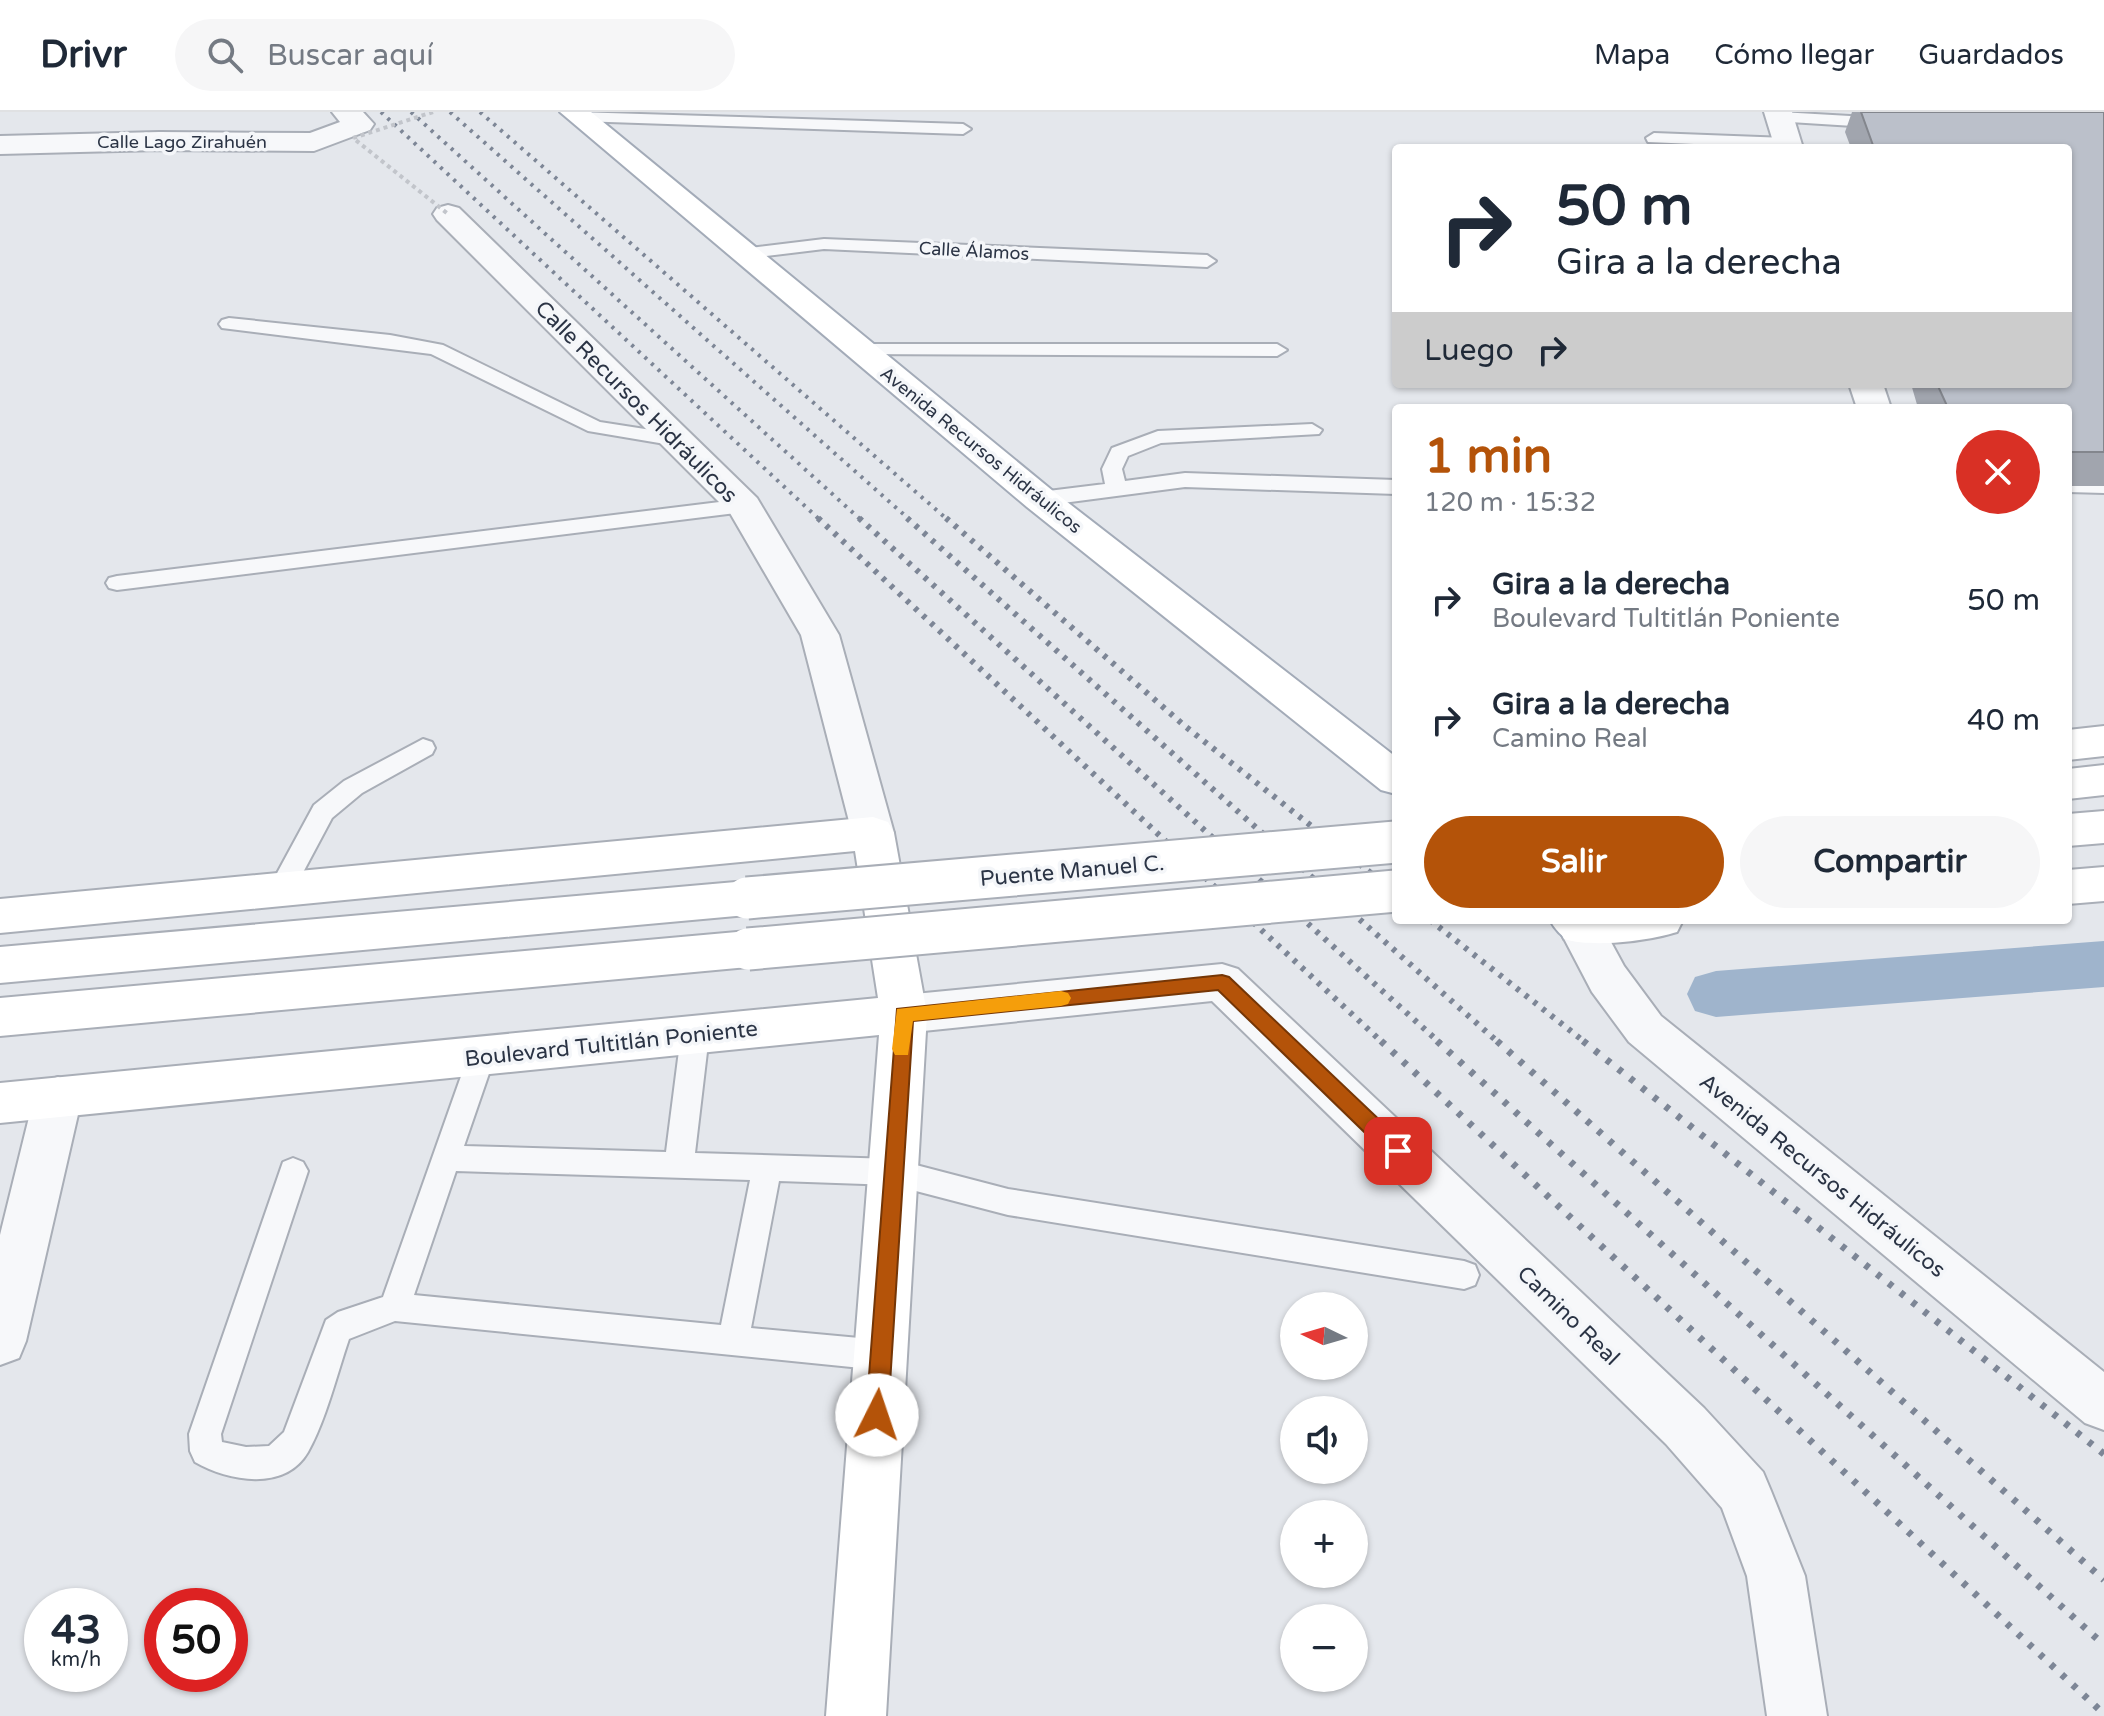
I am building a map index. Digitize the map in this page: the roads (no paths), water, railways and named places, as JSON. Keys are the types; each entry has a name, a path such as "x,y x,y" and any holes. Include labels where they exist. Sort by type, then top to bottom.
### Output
{"main road":[{"name":"Avenida Recursos Hidráulicos","path":"576,114 1040,499 1392,776"},
{"path":"2072,745 2104,741"},
{"path":"2072,784 2104,780"},
{"path":"2072,830 2104,827"},
{"path":"0,916 873,833 904,1014 856,1716"},
{"name":"Puente Manuel C.","path":"0,965 1392,842"},
{"path":"2072,887 2104,884"},
{"path":"0,1017 1392,891"},
{"name":"Boulevard Tultitlán Poniente","path":"0,1103 904,1014"}],"street":[{"name":"Calle Lago Zirahuén","path":"0,145 314,142 353,118"},
{"name":"Calle Recursos Hidráulicos","path":"448,214 744,506 820,635 873,833"},
{"name":"Avenida Recursos Hidráulicos","path":"1577,924 1608,979 1645,1029 2104,1405"},
{"name":"Boulevard Tultitlán Poniente","path":"904,1014 1222,982"},
{"name":"Camino Real","path":"1222,982 1685,1426 1743,1491 1776,1576 1797,1716"},
{"path":"2,1328 58,1097"}],"lane":[{"path":"576,114 963,129"},
{"path":"1654,138 1908,124"},
{"name":"Calle Álamos","path":"742,254 824,244 1207,261"},
{"path":"229,324 390,341 436,349 595,427 677,440"},
{"path":"858,350 1277,350"},
{"path":"1116,489 1112,469 1119,452 1158,437 1312,430"},
{"path":"1040,499 1185,480 1392,487"},
{"path":"2072,485 2104,486"},
{"path":"117,583 744,506"},
{"path":"282,888 323,812 353,787 423,748"},
{"path":"679,1165 695,1035"},
{"path":"395,1307 481,1056"},
{"path":"446,1158 893,1172 1008,1202 1464,1275"},
{"path":"733,1341 767,1168"},
{"path":"293,1171 205,1434 206,1451 218,1459 270,1462 284,1455 296,1442 337,1330 349,1322 395,1307 881,1355"}],"waterway":[{"path":"1716,994 2104,964"}],"railway":[{"path":"381,112 820,520"},
{"path":"411,112 861,520"},
{"path":"450,112 910,520"},
{"path":"480,112 948,520"},
{"path":"818,518 1383,1043"},
{"path":"859,518 1440,1043"},
{"path":"907,518 1499,1043"},
{"path":"946,518 1186,727 1392,890"},
{"path":"1435,924 1586,1043"},
{"path":"1381,1041 2104,1714"},
{"path":"1437,1041 2104,1645"},
{"path":"1497,1041 2104,1580"},
{"path":"1583,1041 2104,1454"}]}
